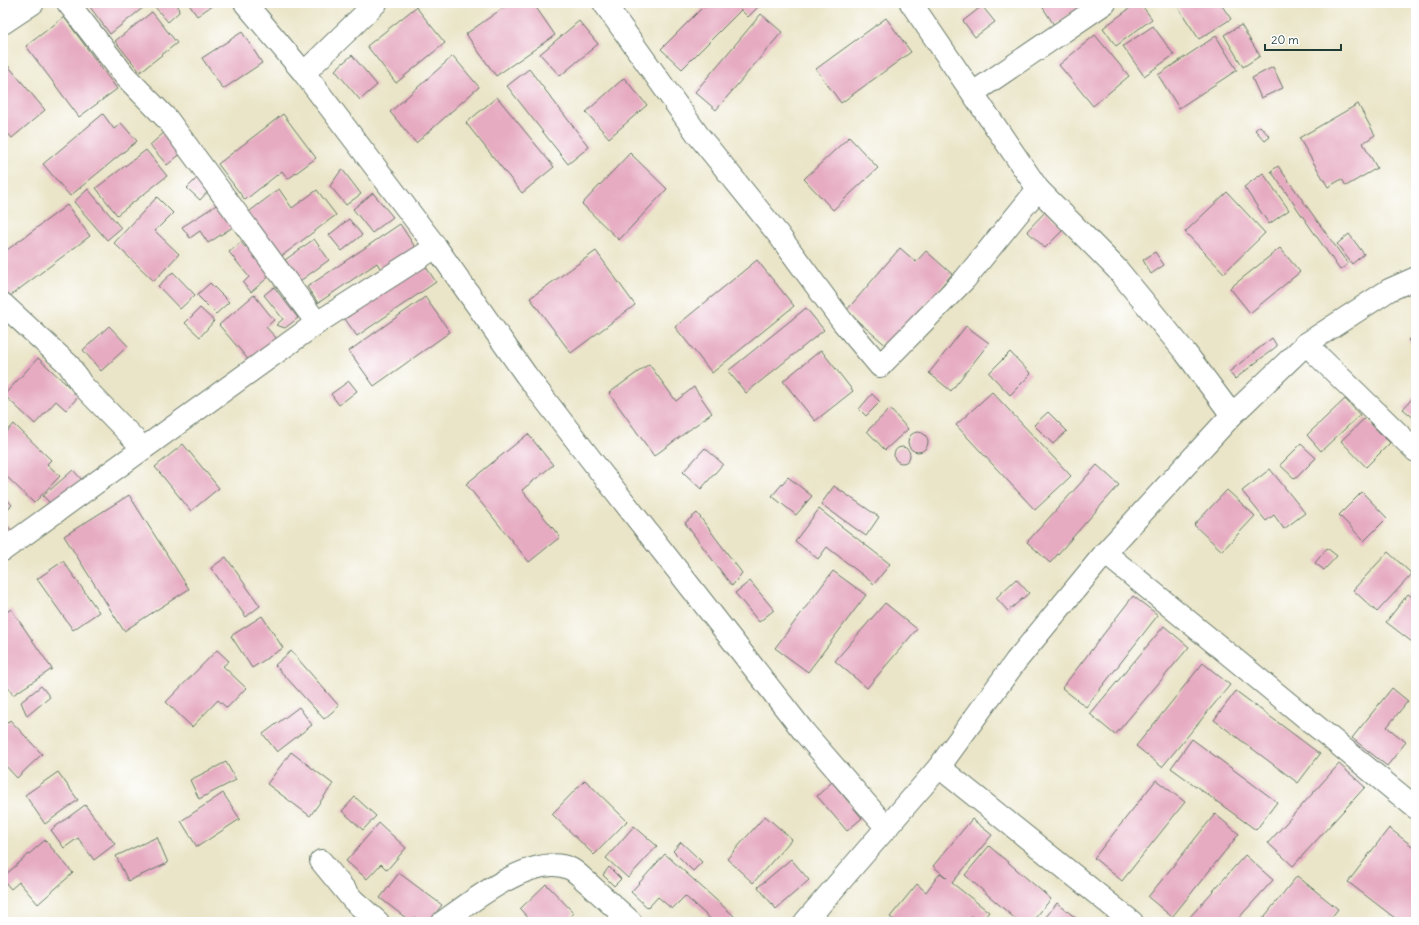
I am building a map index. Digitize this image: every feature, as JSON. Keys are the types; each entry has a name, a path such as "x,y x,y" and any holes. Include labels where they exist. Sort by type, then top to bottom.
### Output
{"street":[{"path":"3,23 33,3"},
{"path":"68,3 125,76 168,120 317,324"},
{"path":"245,3 304,73 436,247 526,375 594,464 804,732 887,828"},
{"path":"304,73 376,3"},
{"path":"604,3 698,135 778,234 842,321 880,366 965,279 1038,189"},
{"path":"911,3 1038,189 1117,269 1185,352 1232,415"},
{"path":"973,93 1105,3"},
{"path":"3,550 317,324 436,247"},
{"path":"805,922 939,767 1016,662 1105,553 1232,415 1306,344 1390,290 1416,278"},
{"path":"3,304 69,365 82,385 144,448"},
{"path":"1306,344 1416,451"},
{"path":"1105,553 1416,808"},
{"path":"939,767 1132,922"},
{"path":"321,861 353,900 378,922"},
{"path":"443,922 480,896 515,876 539,866 557,864 572,869 631,922"}],"building":[{"path":"87,3 149,3 110,34"},
{"path":"159,3 181,3 178,6 179,12 168,22 155,7"},
{"path":"188,3 216,3 197,16"},
{"path":"510,3 533,3 555,35 496,76 466,34"},
{"path":"707,3 761,4 748,17 741,10 682,69 661,49"},
{"path":"1040,3 1087,3 1054,25"},
{"path":"1137,3 1140,3 1152,19 1116,46 1103,28"},
{"path":"1175,3 1220,3 1231,19 1199,39"},
{"path":"982,6 995,22 975,37 963,21"},
{"path":"416,7 445,43 396,83 367,46"},
{"path":"152,12 177,43 140,72 115,41"},
{"path":"761,14 782,32 716,110 695,92"},
{"path":"64,17 117,89 79,117 26,46"},
{"path":"886,18 911,52 841,103 816,69"},
{"path":"579,21 598,44 560,76 540,54"},
{"path":"1241,25 1260,56 1243,67 1224,35"},
{"path":"1153,26 1174,55 1144,76 1123,46"},
{"path":"242,32 262,63 223,89 202,58"},
{"path":"1095,35 1129,76 1093,106 1059,65"},
{"path":"1216,36 1237,70 1179,108 1158,75"},
{"path":"352,55 377,85 360,100 335,70"},
{"path":"453,56 479,87 416,143 390,112"},
{"path":"5,62 45,110 12,138 3,128 3,64"},
{"path":"1273,67 1283,88 1261,98 1252,78"},
{"path":"529,69 589,147 568,164 507,86"},
{"path":"624,78 647,105 609,138 586,112"},
{"path":"497,97 554,167 522,193 466,123"},
{"path":"1358,104 1375,135 1363,143 1377,168 1346,186 1342,179 1328,187 1299,138"},
{"path":"103,114 114,129 121,123 137,141 70,196 43,164"},
{"path":"283,114 316,158 288,179 282,171 245,200 218,164"},
{"path":"1260,126 1270,137 1265,141 1255,130"},
{"path":"166,131 183,152 167,165 150,145"},
{"path":"849,137 878,168 833,210 804,179"},
{"path":"146,150 167,176 117,215 96,188"},
{"path":"630,153 667,189 619,240 582,204"},
{"path":"1278,166 1348,264 1340,270 1271,171"},
{"path":"342,169 361,194 346,205 330,186"},
{"path":"1263,173 1289,210 1269,224 1244,187"},
{"path":"199,176 211,188 200,200 187,188"},
{"path":"88,189 121,228 107,240 74,202"},
{"path":"279,189 292,208 317,190 336,215 279,258 246,214"},
{"path":"1227,192 1265,233 1224,273 1185,232"},
{"path":"373,193 393,217 372,233 353,209"},
{"path":"157,197 173,213 155,231 179,254 154,281 114,243"},
{"path":"218,204 233,227 208,243 200,231 190,238 182,227"},
{"path":"67,205 90,236 6,299 3,295 3,253"},
{"path":"1046,211 1064,229 1045,248 1027,231"},
{"path":"349,219 362,235 342,251 329,235"},
{"path":"400,224 417,250 383,273 377,263 318,303 307,287"},
{"path":"1349,234 1364,254 1352,264 1337,244"},
{"path":"314,239 329,260 300,281 285,260"},
{"path":"241,242 245,247 249,245 272,274 251,292 243,283 249,277 229,252"},
{"path":"900,248 916,262 926,251 952,274 889,348 846,311"},
{"path":"1280,248 1300,272 1250,313 1230,288"},
{"path":"596,251 635,305 571,353 530,298"},
{"path":"1155,252 1164,265 1151,274 1143,260"},
{"path":"757,260 794,306 712,373 675,327"},
{"path":"424,264 436,282 357,336 345,319"},
{"path":"173,272 195,295 180,309 158,286"},
{"path":"210,283 229,302 216,314 197,295"},
{"path":"274,287 298,318 285,328 276,325 283,319 264,295"},
{"path":"254,295 274,320 266,327 279,341 252,364 219,325"},
{"path":"425,297 450,332 374,386 349,351"},
{"path":"200,308 214,321 200,337 185,323"},
{"path":"806,308 824,330 746,393 728,371"},
{"path":"109,326 128,346 101,371 83,350"},
{"path":"966,326 989,343 951,391 929,373"},
{"path":"1416,332 1416,348 1408,340"},
{"path":"1272,338 1277,346 1235,379 1229,372"},
{"path":"821,350 853,391 815,421 783,381"},
{"path":"1010,352 1031,374 1010,395 989,373"},
{"path":"38,358 79,396 66,410 56,401 35,424 4,395"},
{"path":"649,364 676,401 694,387 712,413 654,456 609,393"},
{"path":"349,381 357,391 339,405 331,394"},
{"path":"992,392 1071,476 1035,510 956,425"},
{"path":"872,394 880,402 866,416 859,409"},
{"path":"1416,394 1416,420 1403,409"},
{"path":"1345,399 1360,415 1321,451 1307,435"},
{"path":"890,409 908,429 885,450 867,431"},
{"path":"1048,412 1067,431 1053,444 1034,425"},
{"path":"1365,418 1390,443 1366,467 1341,441"},
{"path":"14,424 51,460 47,464 60,476 34,503 3,473 3,436"},
{"path":"918,432 925,435 928,442 925,449 918,452 911,449 908,442 911,435"},
{"path":"528,434 553,465 522,490 560,537 529,562 466,484"},
{"path":"183,444 219,488 191,511 155,467"},
{"path":"1301,444 1316,458 1295,479 1280,465"},
{"path":"899,447 905,447 910,452 908,461 905,463 899,463 894,458 894,452"},
{"path":"705,448 723,464 701,489 683,472"},
{"path":"1097,465 1119,485 1050,563 1027,542"},
{"path":"1270,469 1305,513 1284,529 1274,515 1266,521 1242,491"},
{"path":"73,470 82,480 53,506 43,496"},
{"path":"788,477 812,496 796,515 772,496"},
{"path":"834,486 879,517 866,536 821,504"},
{"path":"1227,490 1255,516 1222,551 1194,525"},
{"path":"1362,492 1387,518 1364,541 1339,515"},
{"path":"3,494 12,505 3,513"},
{"path":"129,495 189,589 124,631 64,536"},
{"path":"819,509 890,564 874,584 827,547 818,559 795,541"},
{"path":"697,513 742,573 732,586 685,523"},
{"path":"3,520 11,530 3,537"},
{"path":"1327,548 1337,556 1324,570 1315,563"},
{"path":"1388,552 1412,574 1377,612 1353,590"},
{"path":"226,557 260,606 246,617 211,568"},
{"path":"63,561 99,612 73,630 37,579"},
{"path":"833,571 866,595 808,672 775,648"},
{"path":"1016,579 1029,593 1008,611 996,598"},
{"path":"750,581 774,610 759,622 735,593"},
{"path":"1408,594 1416,600 1416,645 1386,622"},
{"path":"1133,596 1158,615 1086,707 1062,688"},
{"path":"885,603 917,629 867,688 835,661"},
{"path":"11,609 52,669 13,695 3,680 3,615"},
{"path":"262,616 283,648 252,668 231,636"},
{"path":"1164,626 1189,647 1115,735 1090,714"},
{"path":"217,650 229,661 223,666 246,688 227,708 218,700 192,727 166,702"},
{"path":"291,651 339,706 324,719 275,665"},
{"path":"1203,663 1230,685 1162,767 1136,746"},
{"path":"41,686 50,697 27,716 21,702"},
{"path":"1392,688 1408,701 1387,727 1406,742 1387,766 1352,738"},
{"path":"1236,691 1320,754 1298,783 1214,720"},
{"path":"299,707 312,725 277,752 263,734"},
{"path":"10,720 42,754 17,778 3,763 3,727"},
{"path":"1192,739 1277,802 1256,830 1171,768"},
{"path":"291,752 333,784 310,816 267,784"},
{"path":"226,762 236,780 199,799 190,780"},
{"path":"1339,764 1365,787 1293,866 1268,843"},
{"path":"58,772 78,800 45,824 25,795"},
{"path":"585,780 627,821 594,855 552,814"},
{"path":"1156,780 1185,802 1122,881 1094,858"},
{"path":"832,782 862,818 847,831 817,796"},
{"path":"223,793 240,819 197,847 181,821"},
{"path":"355,797 376,816 363,830 342,811"},
{"path":"85,805 115,844 94,860 78,838 64,848 51,830"},
{"path":"1215,814 1239,834 1172,917 1148,897"},
{"path":"765,816 792,839 753,883 727,859"},
{"path":"972,819 992,835 952,883 989,912 981,922 971,916 966,922 897,922 890,917 917,884 926,892 940,873 947,878 933,866"},
{"path":"379,823 406,848 387,870 381,864 367,879 346,861"},
{"path":"634,826 657,846 628,878 606,858"},
{"path":"1389,828 1416,849 1416,915 1411,922 1400,922 1348,882"},
{"path":"157,837 168,863 128,881 116,856"},
{"path":"45,840 73,873 38,904 19,882 11,889 3,880 3,877"},
{"path":"681,842 702,862 693,871 673,851"},
{"path":"989,846 1051,899 1032,922 1019,922 965,875"},
{"path":"665,854 734,916 728,922 714,922 685,896 672,909 658,897 648,908 631,892"},
{"path":"1245,855 1273,880 1235,922 1194,922 1189,918"},
{"path":"791,859 809,880 776,909 758,887"},
{"path":"609,867 621,879 614,886 603,875"},
{"path":"399,873 442,905 429,922 421,922 415,917 411,922 380,898"},
{"path":"1297,876 1338,909 1328,922 1260,922"},
{"path":"546,884 574,913 564,922 532,922 520,909"},
{"path":"1057,903 1081,922 1042,922"}]}
